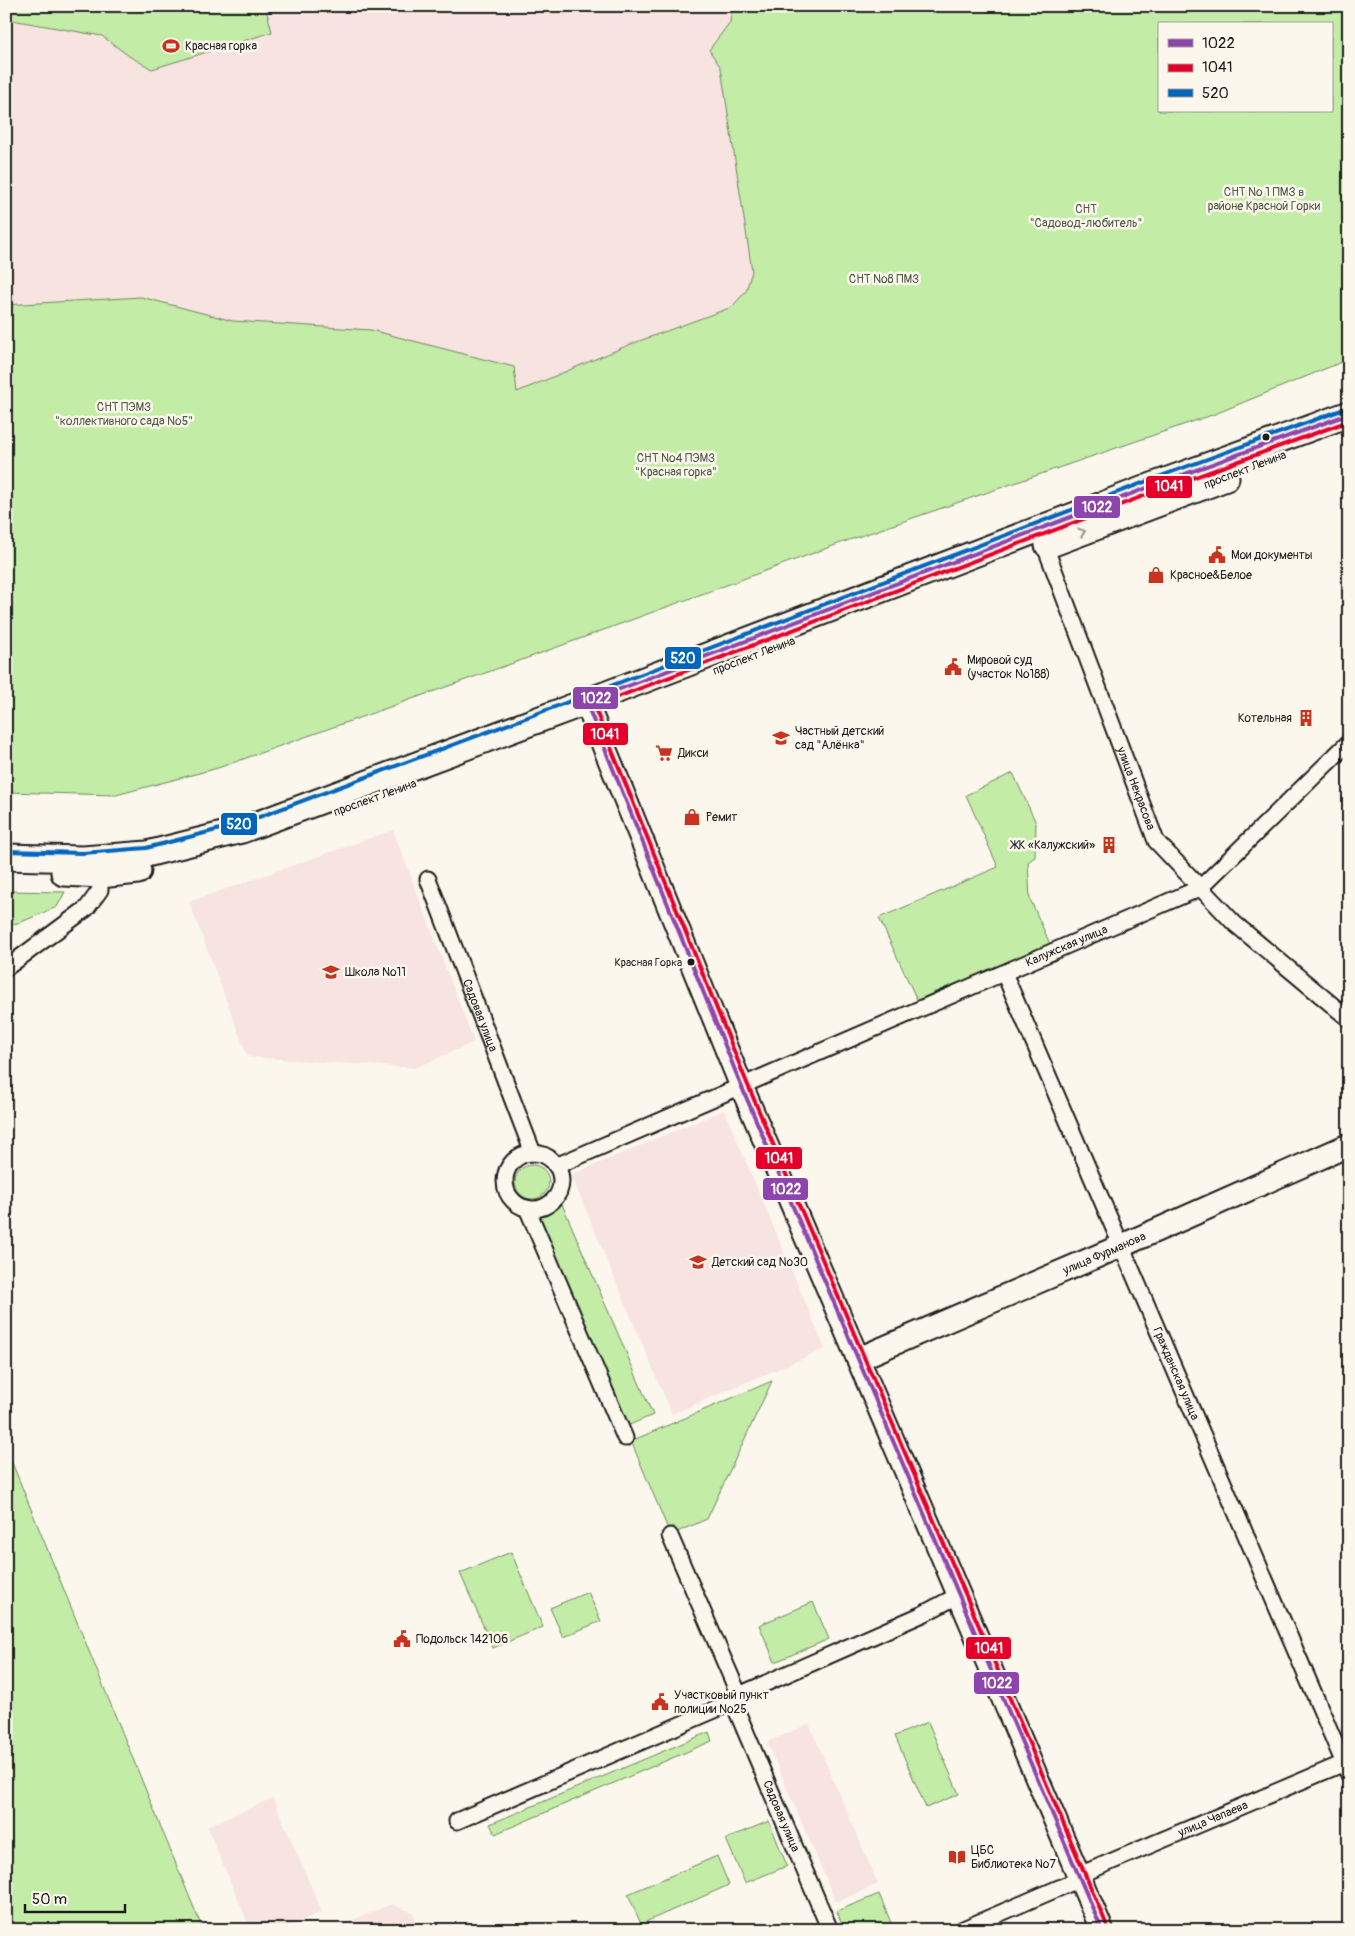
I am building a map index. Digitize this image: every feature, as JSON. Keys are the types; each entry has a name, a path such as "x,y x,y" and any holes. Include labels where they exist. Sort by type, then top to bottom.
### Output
{"main road":[{"name":"проспект Ленина","path":"6,872 100,875 147,870 244,846 1152,486 1349,414"},
{"name":"проспект Ленина","path":"6,857 84,859 146,854 242,830 589,710 1045,546 1349,431"}],"street":[{"name":"улица Некрасова","path":"1045,546 1156,841 1234,923 1349,1019"},
{"path":"589,710 741,1085 1102,1930"},
{"name":"Калужская улица","path":"556,1166 1200,888 1349,742"},
{"path":"6,968 87,908 100,890 100,875"},
{"name":"Садовая улица","path":"428,879 532,1153"},
{"name":"Гражданская улица","path":"1004,973 1347,1766"},
{"name":"улица Фурманова","path":"858,1359 1349,1145"},
{"path":"524,1154 542,1154 556,1166 560,1175 558,1193 545,1206 536,1209 527,1208 519,1205 507,1192 505,1183 509,1166 515,1159 524,1154"},
{"path":"527,1208 626,1438"},
{"name":"Садовая улица","path":"670,1536 830,1930"},
{"path":"457,1821 736,1699 923,1614 959,1594"},
{"name":"улица Чапаева","path":"961,1930 1080,1878 1090,1871 1347,1766"}],"shaded area":[{"path":"273,6 732,6 730,22 709,50 721,68 752,271 746,291 732,307 631,344 517,392 371,330 233,321 141,297 6,305 6,19 102,36 129,56 272,32 266,8"},
{"name":"Школа №11","path":"393,830 474,1042 415,1068 248,1057 189,902"},
{"name":"Детский сад №30","path":"724,1110 825,1349 672,1414 571,1175"},
{"path":"809,1724 878,1884 836,1902 767,1742"},
{"path":"273,1798 322,1912 280,1930 251,1930 207,1826"},
{"path":"392,1904 413,1913 419,1930 329,1930"}],"green space":[{"name":"Красная горка","path":"6,6 273,6 266,9 272,32 152,69 129,56 102,36 6,19"},
{"path":"732,6 1349,6 1349,359 1215,414 852,539 533,656 218,768 116,795 6,792 6,305 141,297 233,321 371,330 514,367 517,392 631,344 732,307 746,291 752,271 721,68 709,50 730,22"},
{"path":"1013,773 1036,823 1035,857 1028,862 1030,899 1050,944 917,1000 879,918 998,867 966,795"},
{"path":"6,891 65,892 57,907 19,923 6,924"},
{"path":"532,1165 539,1166 544,1170 548,1175 548,1189 544,1194 539,1198 532,1199 525,1198 520,1194 516,1189 515,1182 516,1175 520,1170 525,1166"},
{"path":"562,1204 653,1415 627,1426 536,1215"},
{"path":"772,1381 707,1519 677,1532 674,1526 668,1529 631,1441"},
{"path":"6,1448 203,1930 6,1930"},
{"path":"511,1552 543,1627 493,1648 460,1573"},
{"path":"588,1592 601,1621 563,1637 550,1608"},
{"path":"813,1602 829,1639 775,1662 759,1625"},
{"path":"928,1722 959,1794 926,1808 895,1736"},
{"path":"709,1732 712,1741 495,1834 490,1824"},
{"path":"769,1821 787,1866 745,1883 726,1839"},
{"path":"717,1856 729,1885 641,1924 628,1894"},
{"path":"879,1894 894,1930 844,1930 837,1911"}],"transit line":[{"name":"520","path":"6,851 83,853 146,848 240,824 584,696 1150,480 1347,408"},
{"name":"1022","path":"1102,1930 741,1085 586,702 1152,486 1349,414"},
{"name":"1041","path":"1108,1928 747,1083 594,706 1154,492 1349,421"}],"place":[{"name":"Красная горка","path":"171,46"},
{"name":"Мои документы","path":"1217,555"},
{"name":"Красное&Белое","path":"1156,575"},
{"name":"Мировой суд (участок №188)","path":"953,667"},
{"name":"Котельная","path":"1306,718"},
{"name":"Частный детский сад \"Алёнка\"","path":"781,738"},
{"name":"Дикси","path":"664,753"},
{"name":"Ремит","path":"692,817"},
{"name":"ЖК «Калужский»","path":"1109,845"},
{"name":"Красная Горка","path":"691,962"},
{"name":"Школа №11","path":"331,972"},
{"name":"Детский сад №30","path":"698,1262"},
{"name":"Подольск 142106","path":"402,1639"},
{"name":"Участковый пункт полиции №25","path":"660,1702"},
{"name":"ЦБС Библиотека №7","path":"957,1857"}],"park label":[{"name":"СНТ № 1 ПМЗ в районе Красной Горки","path":"1264,199"},
{"name":"СНТ \"Садовод-любитель\"","path":"1086,216"},
{"name":"СНТ №8 ПМЗ","path":"884,279"},
{"name":"СНТ ПЭМЗ \"коллективного сада №5\"","path":"124,414"},
{"name":"СНТ №4 ПЭМЗ \"Красная горка\"","path":"676,465"}]}
